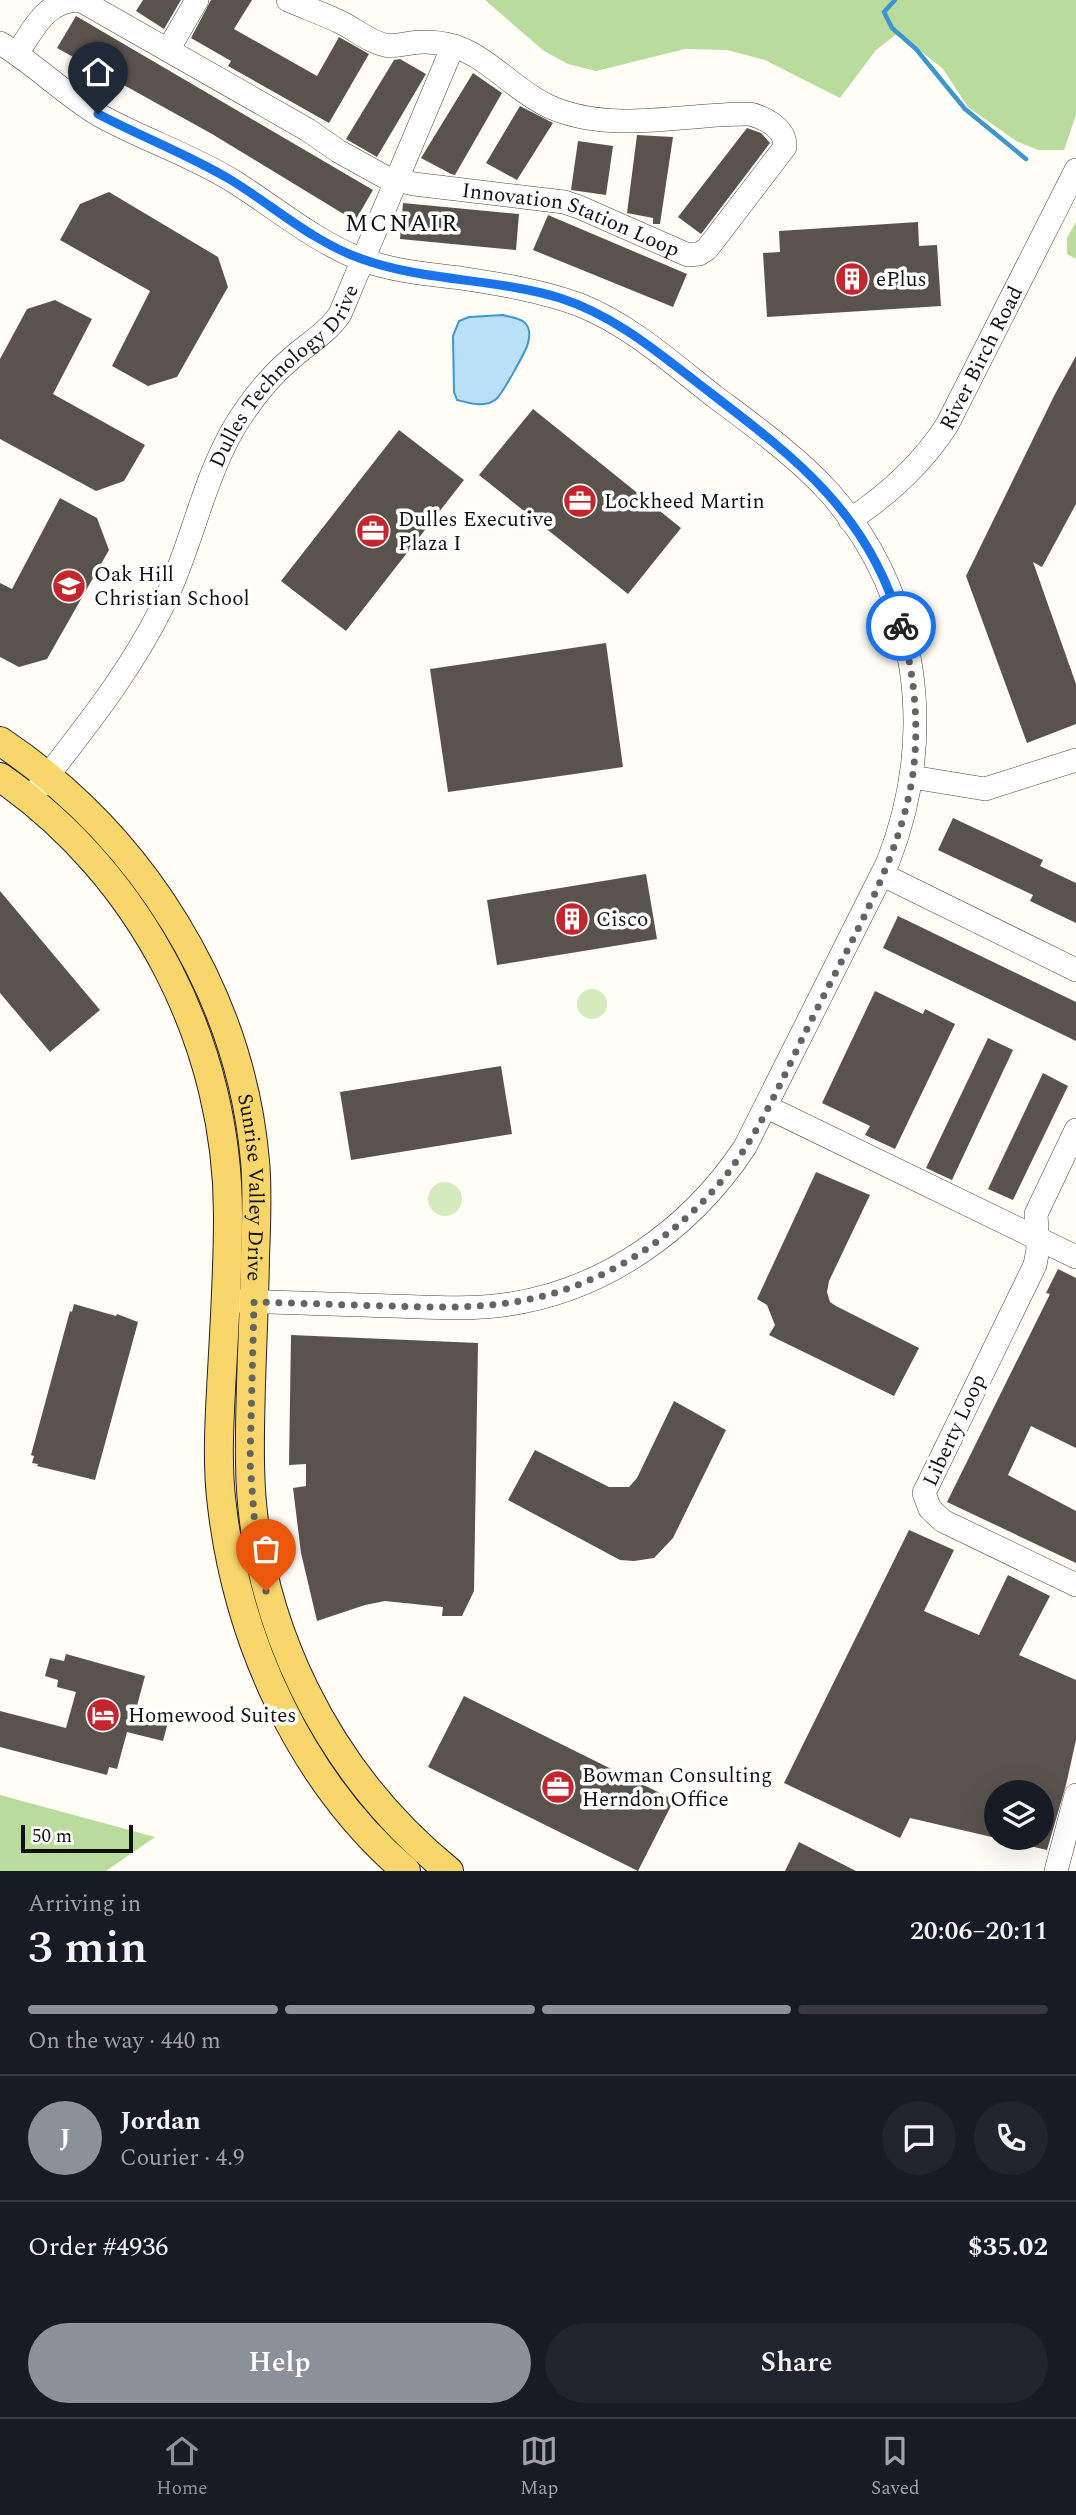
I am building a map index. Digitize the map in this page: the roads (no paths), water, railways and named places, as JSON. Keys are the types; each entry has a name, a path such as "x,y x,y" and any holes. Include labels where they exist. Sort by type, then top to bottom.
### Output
{"main road":[{"name":"Sunrise Valley Drive","path":"0,741 47,776 95,820 147,881 178,926 216,1003 241,1079 252,1134 257,1217 250,1462 252,1507 257,1549 276,1624 311,1704 355,1773 412,1837 449,1871"},
{"name":"Sunrise Valley Drive","path":"0,777 30,799 99,867 133,911 163,960 197,1033 213,1086 226,1165 228,1220 218,1445 222,1505 237,1586 248,1626 278,1700 306,1751 347,1810 406,1871"}],"street":[{"path":"168,50 197,0"},
{"name":"Innovation Station Loop","path":"8,48 34,28 52,7 61,2 85,2 308,130 372,171 396,180 564,202 682,254 694,256 707,249 785,147 782,133 764,119 750,114 625,121 597,120 572,115 538,101 517,88 483,60 453,46 421,42 385,46 343,23 288,0"},
{"path":"8,48 98,114 216,171 296,226 363,260 453,46"},
{"name":"River Birch Road","path":"850,520 903,479 943,431 1076,170"},
{"name":"Dulles Technology Drive","path":"30,799 104,705 157,617 172,586 216,465 235,427 280,368 335,321 363,260 417,273 534,292 579,305 615,322 787,452 829,493 850,520 884,579 904,636 912,675 915,713 912,778 903,820 885,869 767,1107 733,1165 704,1201 658,1241 628,1261 576,1286 523,1302 467,1308 225,1301"},
{"path":"912,778 985,789 1076,760"},
{"path":"885,869 1076,954"},
{"path":"885,869 1076,970"},
{"path":"767,1107 1076,1257"},
{"name":"Liberty Loop","path":"1076,1130 1036,1214 1042,1240 1035,1265 924,1493 930,1509 943,1521 1076,1585"},
{"path":"1056,1871 1076,1795"}],"water":[{"path":"503,315 522,321 528,329 528,343 519,363 495,400 481,404 457,400 454,392 453,336 459,321 469,317"}],"waterway":[{"path":"895,0 884,12 892,28 916,49 965,109 1026,159"}],"place":[{"name":"ePlus","path":"852,279"},
{"name":"Lockheed Martin","path":"580,501"},
{"name":"Dulles Executive Plaza I","path":"373,531"},
{"name":"Oak Hill Christian School","path":"69,586"},
{"name":"Cisco","path":"572,919"},
{"name":"Homewood Suites","path":"103,1715"},
{"name":"Bowman Consulting Herndon Office","path":"558,1787"}],"district":[{"name":"MCNAIR","path":"402,223"}]}
